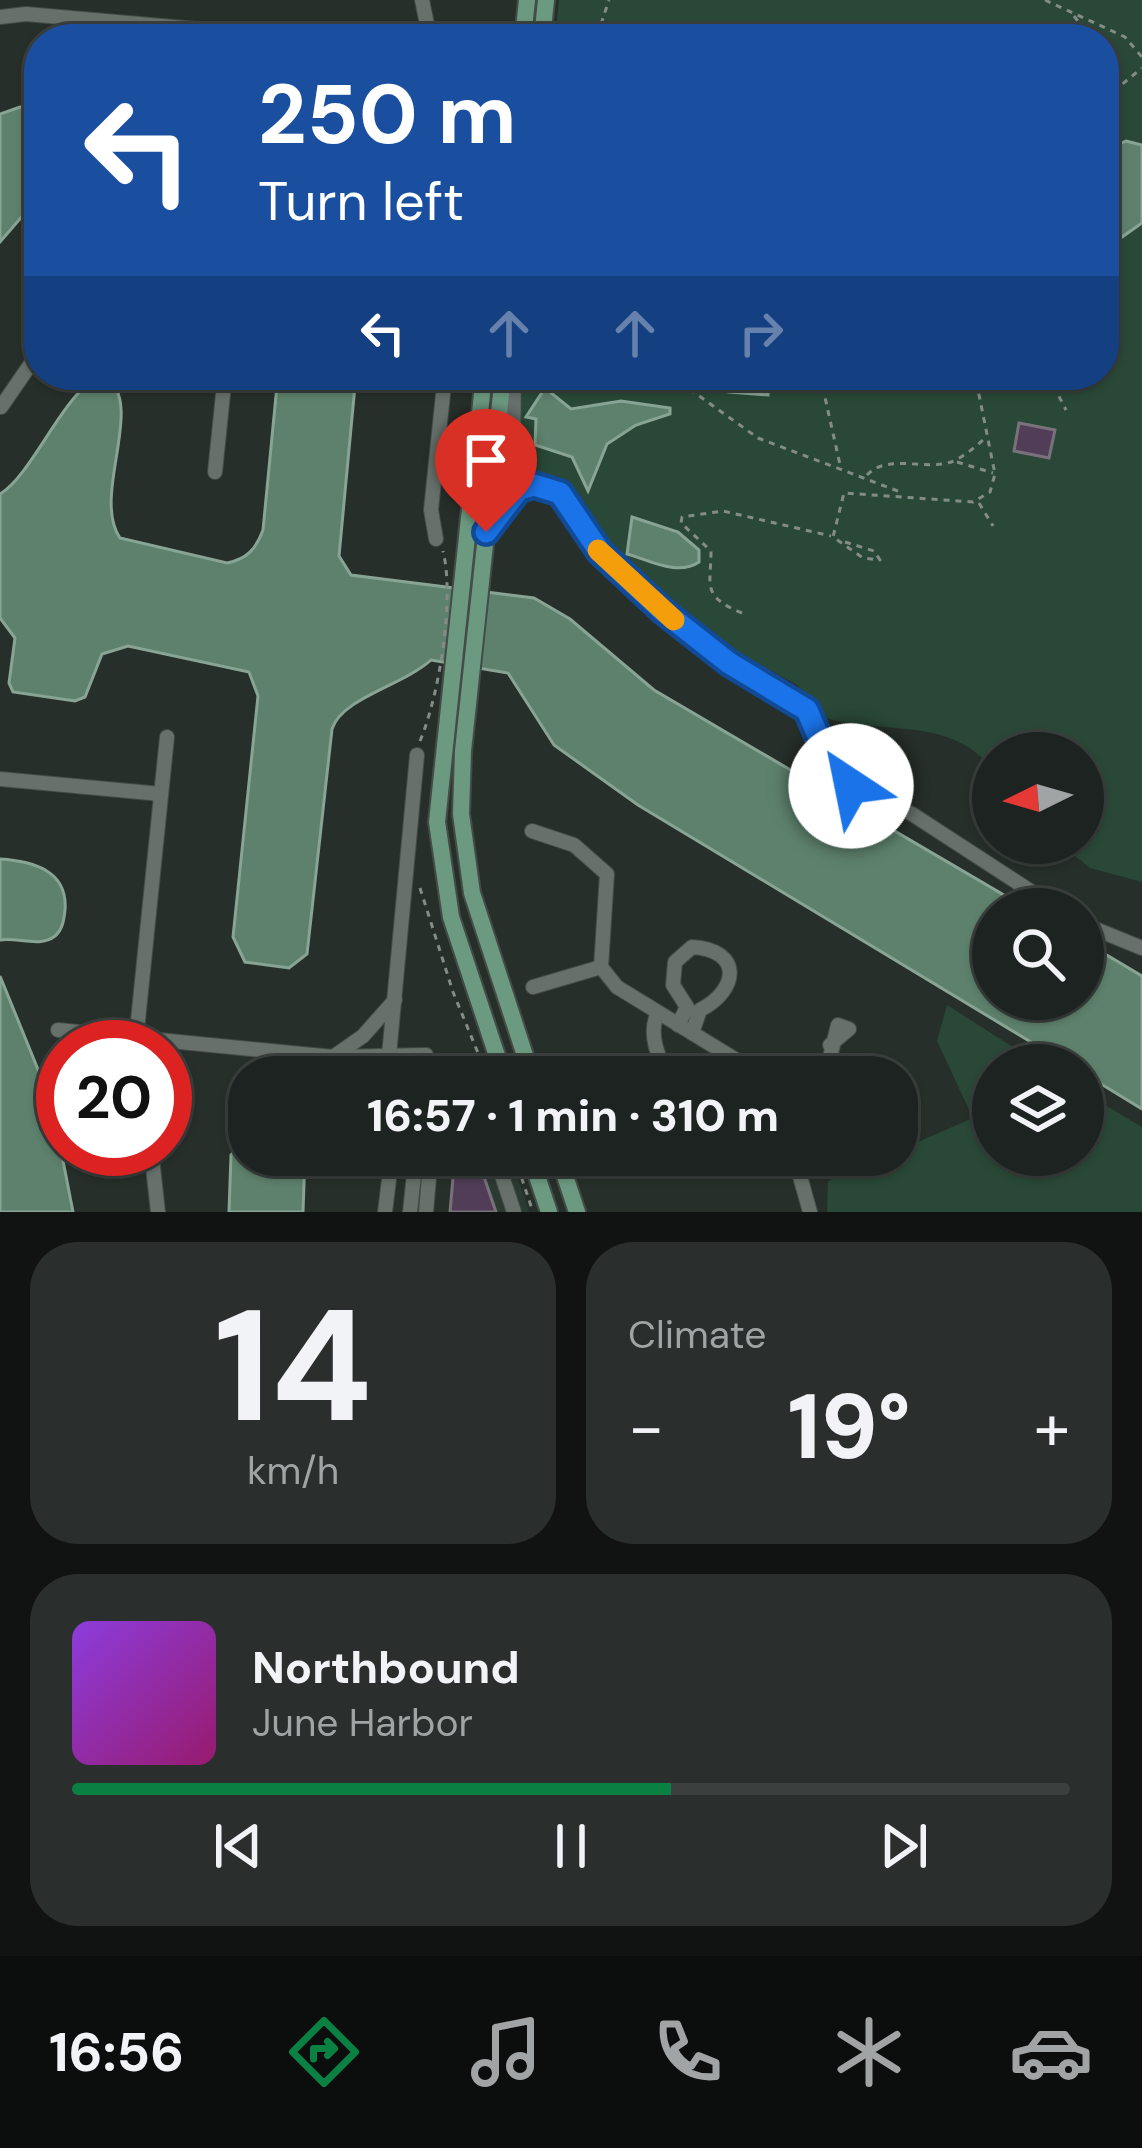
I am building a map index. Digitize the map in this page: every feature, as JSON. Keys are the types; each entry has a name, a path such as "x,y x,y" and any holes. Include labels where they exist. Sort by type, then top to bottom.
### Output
{"main road":[{"path":"482,390 453,578 438,787 441,866 451,917 497,1056"},
{"path":"501,390 460,780 465,860 526,1056"},
{"path":"537,1176 549,1212"},
{"path":"565,1176 577,1212"}],"street":[{"path":"0,17 26,14 136,24"},
{"path":"1,407 24,374"},
{"path":"215,472 223,390"},
{"path":"436,539 431,510 443,390"},
{"path":"486,532 520,481 511,450 513,390"},
{"path":"520,481 558,485 600,552 655,604 729,663 807,710 830,764 851,786 924,821 1026,888"},
{"path":"135,1020 166,737"},
{"path":"388,1055 417,755"},
{"path":"0,778 161,794"},
{"path":"532,831 574,845 607,874 610,894 600,933 601,967 617,987 729,1056"},
{"path":"1104,933 1142,948"},
{"path":"692,947 711,948 726,960 731,977 723,998 700,1010 685,1029 687,1007 673,985 675,962 692,947"},
{"path":"533,987 601,967"},
{"path":"334,1056 363,1036 397,998"},
{"path":"658,1013 653,1028 663,1056"},
{"path":"828,1056 830,1046"},
{"path":"192,1048 318,1056"},
{"path":"360,1056 426,1056"},
{"path":"155,1176 158,1212"},
{"path":"385,1212 389,1176"},
{"path":"410,1212 414,1176"},
{"path":"426,1212 429,1176"},
{"path":"502,1176 514,1212"},
{"path":"800,1176 810,1212"}],"path":[{"path":"601,24 609,0"},
{"path":"1045,0 1095,24"},
{"path":"1073,14 1081,24"},
{"path":"1119,35 1142,57"},
{"path":"1119,87 1142,68"},
{"path":"1119,80 1122,85"},
{"path":"690,390 745,431 787,453 905,493"},
{"path":"824,390 850,484"},
{"path":"976,501 990,492 994,474 977,390"},
{"path":"1056,390 1066,410"},
{"path":"955,461 985,439"},
{"path":"866,478 872,469 885,466 955,461 994,474"},
{"path":"881,486 885,466"},
{"path":"832,537 844,493 905,493 976,501 989,512 993,526"},
{"path":"742,613 721,603 711,591 706,577 709,546 681,523 682,517 723,511 832,537 874,551 880,560 853,553 845,542"},
{"path":"417,755 435,693 453,578 436,539"},
{"path":"407,879 420,888 477,1056"},
{"path":"521,1176 533,1212"}],"shaded area":[{"path":"559,0 1142,0 1142,882 1085,864 1104,864 1104,732 972,732 972,750 937,734 826,718 797,685 721,643 624,562 587,525 568,486 517,464 522,390 1119,390 1119,24 557,24"},
{"path":"24,107 24,214 0,242 0,114"},
{"path":"1119,144 1142,145 1142,223 1119,238"},
{"path":"82,390 117,390 120,429 111,499 120,538 227,563 254,548 263,530 277,390 355,390 339,556 351,575 534,598 570,619 654,690 992,888 972,888 972,1006 638,805 554,745 508,673 431,660 360,700 338,718 332,729 307,954 289,968 245,962 233,937 258,696 249,672 128,646 102,654 85,697 75,701 13,692 9,683 15,638 0,618 0,494 27,467"},
{"path":"544,390 571,409 621,401 670,408 670,414 636,425 607,444 588,491 572,457 535,445 536,419 526,417"},
{"path":"723,390 768,390 768,395"},
{"path":"632,517 678,532 699,550 699,562 672,567 627,554"},
{"path":"0,859 35,865 61,885 65,910 55,936 43,941 0,940"},
{"path":"1104,953 1142,976 1142,1109 1104,1086 1104,1044 1034,1044 994,1020 1104,1020"},
{"path":"0,976 36,1065 36,1176 66,1176 73,1212 0,1212"},
{"path":"947,1005 1008,1044 972,1044 972,1116 937,1041"},
{"path":"1104,1104 1142,1127 1142,1212 827,1212 828,1181 840,1176 918,1176 918,1142 972,1118 972,1176 1104,1176"},
{"path":"230,1176 304,1176 303,1212 229,1212"},
{"path":"453,1176 517,1176 529,1212 450,1212"}],"building":[{"path":"1019,423 1055,430 1049,458 1014,451"},
{"path":"453,1176 484,1176 496,1212 450,1212"}],"slow traffic":[{"path":"598,550 674,620"}],"route":[{"path":"486,532 519,489 534,485 560,493 600,552 688,633 807,710 830,764 851,786"}]}
